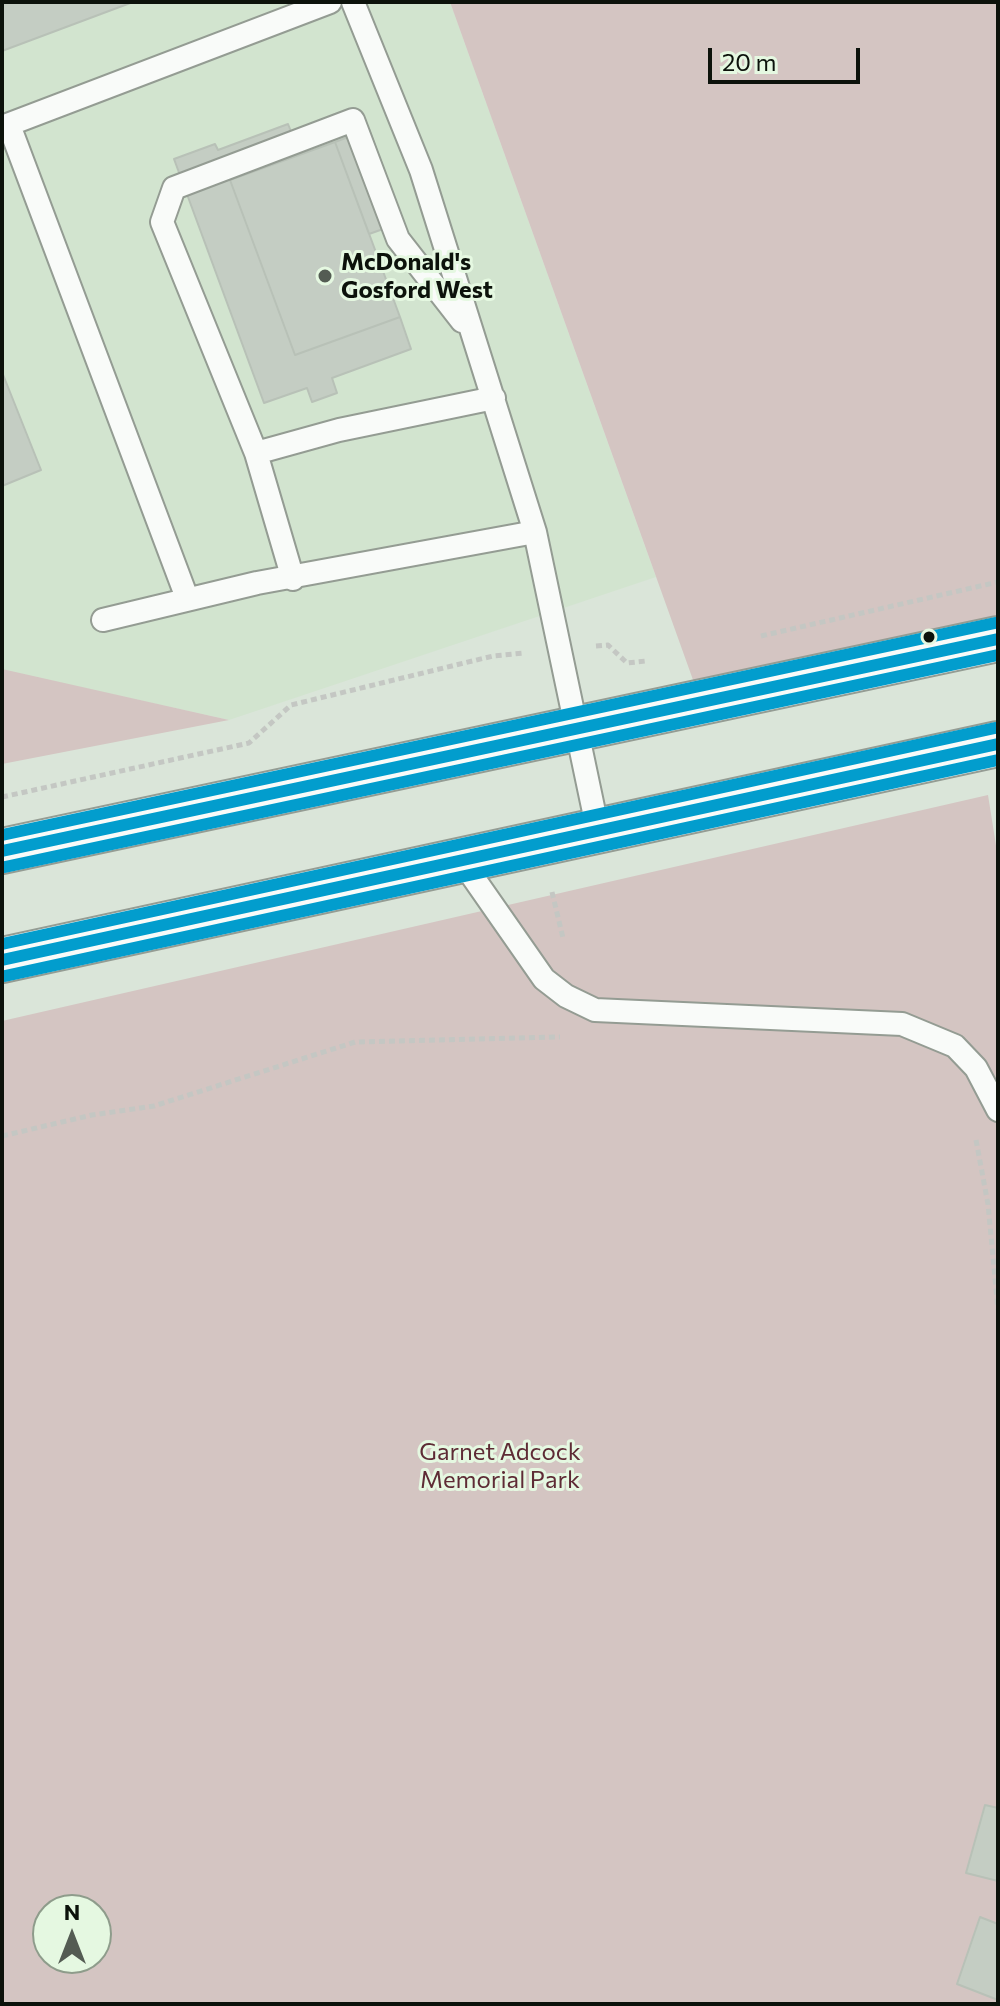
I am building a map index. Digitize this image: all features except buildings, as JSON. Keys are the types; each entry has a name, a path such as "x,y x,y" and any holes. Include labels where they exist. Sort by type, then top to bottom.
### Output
{"highway":[{"path":"2,851 998,639"},
{"path":"2,960 998,744"}],"lane":[{"path":"187,598 6,126 330,2"},
{"path":"353,2 421,170 535,532 598,831"},
{"path":"293,579 256,453 162,222 174,188 353,120 398,239 471,333"},
{"path":"256,453 339,430 494,398"},
{"path":"103,620 187,598 535,532"},
{"path":"461,860 544,979 566,996 595,1010 902,1024 955,1046 976,1068 998,1110"}],"path":[{"path":"747,639 998,582"},
{"path":"2,797 249,743 291,705 493,656 608,645 627,663 657,659"},
{"path":"552,892 566,951"},
{"path":"2,1136 92,1115 154,1106 355,1042 569,1037"},
{"path":"970,1127 988,1204 998,1310"}],"shaded area":[{"path":"2,2 450,2 656,577 229,720 2,670"}],"green space":[{"path":"450,2 998,2 998,621 697,691"},
{"path":"2,669 229,720 2,764"},
{"name":"Garnet Adcock Memorial Park","path":"988,795 998,858 998,2004 2,2004 2,1021"}],"transit line":[{"path":"2,835 995,623"},
{"path":"2,851 998,639"},
{"path":"5,867 998,655"},
{"path":"2,944 995,728"},
{"path":"2,960 998,744"},
{"path":"5,976 998,760"}],"place":[{"name":"McDonald's Gosford West","path":"325,276"}]}
